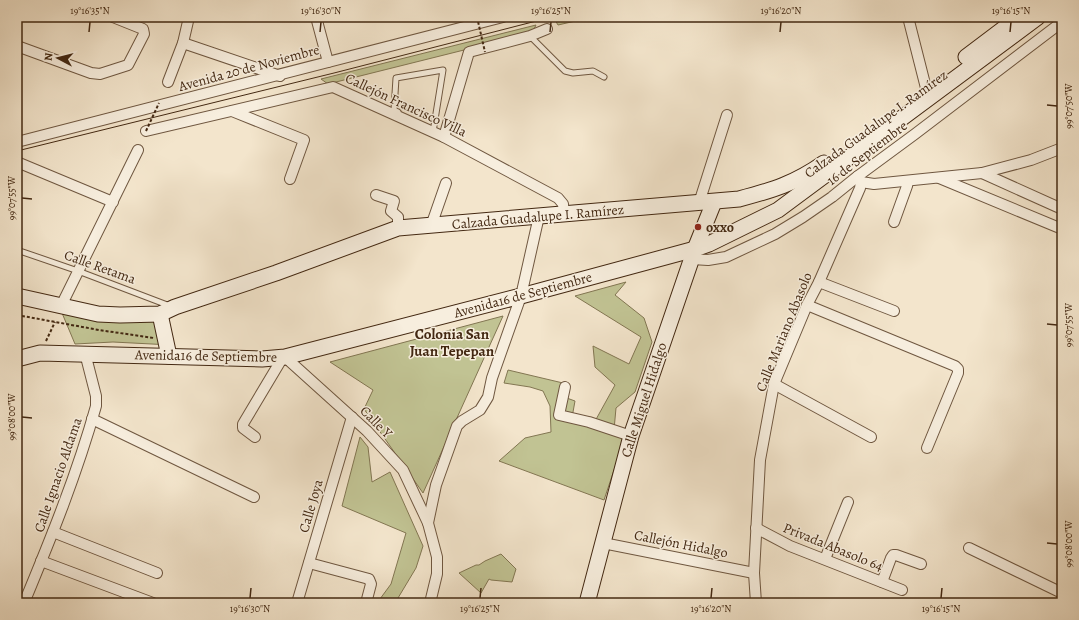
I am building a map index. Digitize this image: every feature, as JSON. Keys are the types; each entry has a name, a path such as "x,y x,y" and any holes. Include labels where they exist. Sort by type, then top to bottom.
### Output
{"main road":[{"name":"Calzada Guadalupe I. Ramírez","path":"693,254 709,244 778,210 1038,17"},
{"name":"Calzada Guadalupe I. Ramírez","path":"17,296 98,314 160,314 175,307 276,273 398,228 714,202 739,199 776,189 806,175 926,88 1012,19"},
{"name":"Calle Miguel Hidalgo","path":"587,603 631,436 693,254 714,202"},
{"name":"Avenida16 de Septiembre","path":"17,359 40,353 85,353 262,359 284,357 521,296 693,254"},
{"path":"160,314 169,356"}],"street":[{"path":"17,46 91,73 100,74 107,72 128,65 144,34 143,28 113,17"},
{"path":"168,82 183,43 189,17"},
{"path":"316,17 328,62"},
{"name":"Avenida 20 de Noviembre","path":"17,142 280,76 487,19 503,17"},
{"path":"908,17 926,88"},
{"name":"16 de Septiembre","path":"693,254 708,260 726,257 775,234 860,179 915,134 1062,22"},
{"path":"444,136 469,52 530,36 547,29"},
{"path":"183,43 280,76"},
{"name":"Callejón Francisco Villa","path":"146,131 334,87 433,130 558,198 563,204 564,214"},
{"path":"232,111 304,140 290,179"},
{"path":"699,203 727,115"},
{"path":"61,306 138,150"},
{"path":"860,179 874,184 982,173 1031,160 1061,150"},
{"path":"17,162 112,202"},
{"path":"982,173 1062,209"},
{"path":"938,178 1062,229"},
{"name":"Calle Mariano Abasolo","path":"756,603 754,573 760,460 774,384 807,305 819,282 860,188 860,179"},
{"path":"894,222 908,181"},
{"path":"431,226 446,184"},
{"path":"376,195 394,201 391,211 398,217 398,228"},
{"path":"428,523 436,485 457,426 462,421 480,410 488,397 492,378 521,296 539,216"},
{"path":"819,282 894,311"},
{"path":"807,305 955,366 958,369 958,374 927,448"},
{"name":"Calle Ignacio Aldama","path":"24,603 78,468 96,406 96,396 85,353"},
{"path":"255,437 243,428 243,424 284,357"},
{"name":"Calle Y","path":"284,357 367,431 403,470 428,523 437,557 437,574 430,603"},
{"path":"774,384 871,437"},
{"path":"564,387 559,415 588,422 631,436"},
{"name":"Calle Joya","path":"297,603 352,417"},
{"path":"92,419 254,497"},
{"path":"825,559 848,502"},
{"name":"Privada Abasolo 64","path":"756,528 790,546 902,590"},
{"path":"53,532 157,574"},
{"name":"Callejón Hidalgo","path":"603,543 754,573"},
{"path":"969,548 1062,593"},
{"path":"882,582 893,555 921,564"},
{"path":"41,561 152,603"},
{"path":"309,562 369,579 371,584 366,603"}],"lane":[{"path":"530,36 565,71 573,73 593,71 604,77"},
{"path":"443,70 433,130 394,110 396,78 443,70"},
{"name":"Calle Retama","path":"17,250 175,307"}],"path":[{"path":"477,17 484,52"},
{"path":"146,131 159,103"},
{"path":"17,314 99,330 148,336 165,341"},
{"path":"40,353 55,322"}],"green space":[{"path":"567,17 593,17 558,25 555,20"},
{"path":"536,25 532,33 328,84 321,79"},
{"path":"626,282 615,295 644,318 652,342 635,392 616,408 614,430 624,440 604,500 499,461 525,438 551,432 550,406 543,391 530,387 504,383 508,370 563,383 564,397 575,401 571,423 594,423 615,385 595,367 593,346 629,364 641,337 575,296"},
{"path":"62,313 153,321 171,345 113,342 75,344"},
{"path":"503,316 423,493 364,409 373,390 330,362"},
{"path":"360,437 368,447 372,482 390,472 423,546 416,568 395,603 377,603 391,584 406,533 342,506"},
{"path":"501,554 516,569 512,582 489,579 481,593 459,573 479,565"}],"tram line":[{"path":"17,151 334,73 552,17"}],"place":[{"name":"oxxo","path":"698,227"}],"district":[{"name":"Colonia San Juan Tepepan","path":"452,342"}]}
